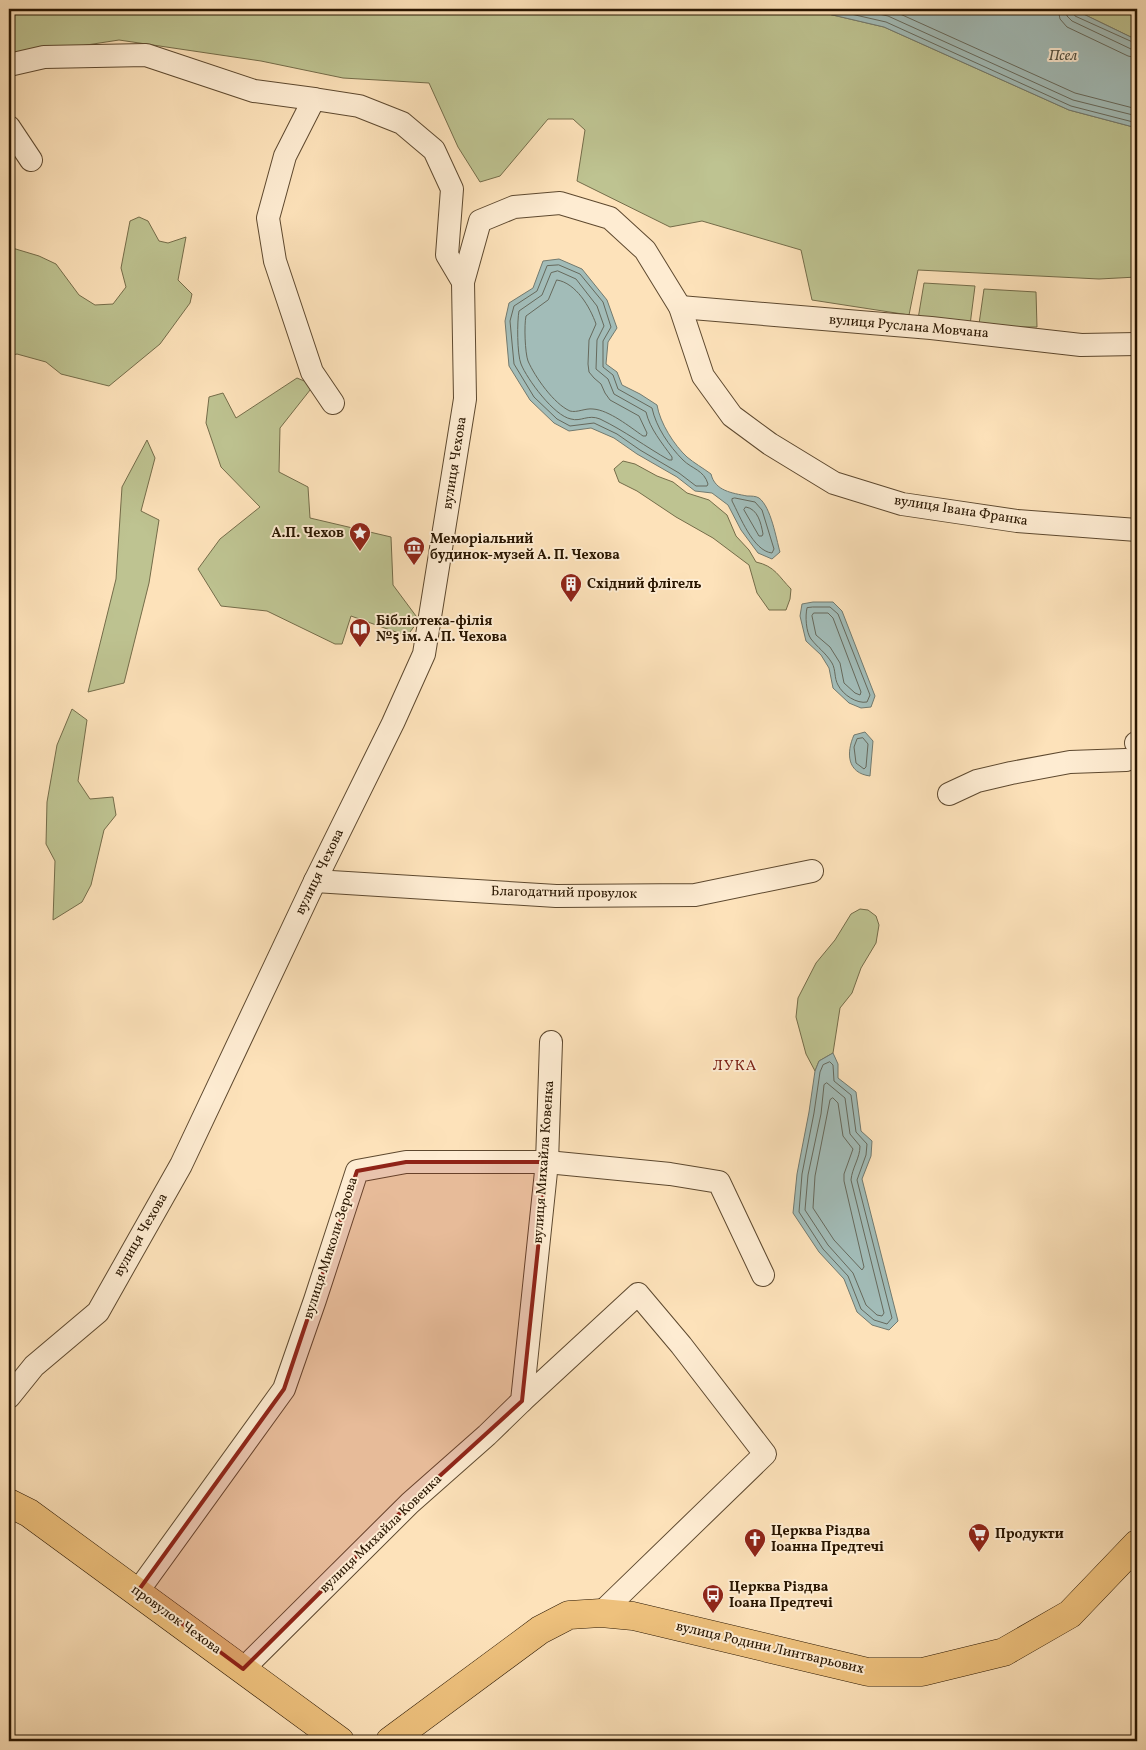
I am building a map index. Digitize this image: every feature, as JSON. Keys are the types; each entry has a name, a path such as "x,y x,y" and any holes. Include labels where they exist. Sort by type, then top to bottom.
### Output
{"main road":[{"name":"провулок Чехова","path":"9,1503 29,1513 138,1591 340,1741"},
{"name":"вулиця Родини Линтварьових","path":"390,1741 540,1630 569,1615 601,1613 633,1616 868,1672 922,1672 1004,1652 1070,1614 1137,1544"}],"street":[{"path":"9,65 44,58 146,55 254,91 359,106 402,122 434,150 452,189 447,255 463,282"},
{"path":"314,99 285,156 268,218 275,261 312,372 333,402"},
{"path":"9,127 31,160"},
{"name":"вулиця Івана Франка","path":"463,282 480,221 514,206 560,203 610,218 645,250 680,307 702,376 732,416 770,444 834,484 911,505 1017,521 1137,530"},
{"name":"вулиця Чехова","path":"9,1397 34,1366 98,1312 181,1165 314,881 393,723 424,654 465,399 463,282"},
{"name":"вулиця Руслана Мовчана","path":"680,307 931,328 1081,346 1137,344"},
{"path":"949,794 977,781 1133,749"},
{"name":"Благодатний провулок","path":"314,881 556,896 695,895 812,871"},
{"name":"вулиця Михайла Ковенка","path":"522,1401 547,1162 551,1042"},
{"name":"вулиця Миколи Зерова","path":"138,1591 284,1389 357,1171 406,1162 547,1162 670,1174 719,1182 763,1275"},
{"name":"вулиця Михайла Ковенка","path":"243,1669 410,1503 487,1435 638,1294 681,1344 765,1454 601,1613"}],"highlighted area":[{"path":"406,1162 547,1162 522,1401 410,1503 243,1669 138,1591 284,1389 357,1171"}],"green space":[{"path":"9,9 807,9 884,27 1069,110 1137,128 1137,277 1099,279 918,270 909,315 812,300 801,250 702,221 670,227 577,181 585,130 573,119 548,119 500,176 480,182 458,147 429,83 343,78 261,61 119,40 9,57"},
{"path":"1073,9 1137,9 1137,40"},
{"path":"139,217 148,221 159,241 168,243 186,237 178,280 192,294 190,303 160,344 109,386 61,374 46,362 17,354 9,356 9,247 39,256 56,264 79,295 95,305 113,304 126,287 121,268 130,221"},
{"path":"924,283 975,286 970,325 918,319"},
{"path":"984,289 1036,292 1037,327 979,324"},
{"path":"297,378 314,385 280,428 279,472 308,487 310,518 391,537 393,585 419,620 407,636 351,616 342,644 335,644 267,611 221,606 198,569 220,539 260,507 221,467 206,423 209,397 223,393 236,418"},
{"path":"147,440 155,458 141,511 159,520 149,583 124,683 88,692 116,579 122,487"},
{"path":"623,461 635,464 673,482 687,493 709,500 727,515 736,536 749,550 756,562 772,569 791,589 786,610 769,610 757,593 749,565 713,538 619,482 614,469"},
{"path":"72,709 87,720 78,781 90,799 113,797 116,815 104,830 91,885 82,902 53,920 55,861 46,844 47,802 57,745"},
{"path":"860,909 868,910 876,916 879,925 876,943 861,968 852,993 840,1008 833,1053 819,1061 815,1071 806,1054 796,1017 798,998 816,963 835,940 851,914"}],"water":[{"name":"Псел","path":"807,9 1073,9 1137,40 1137,128 1069,110 884,27"},
{"path":"559,259 582,269 607,300 617,328 608,342 606,364 617,372 622,385 657,405 664,426 677,446 687,457 711,474 713,480 720,488 736,494 756,497 763,502 767,508 780,552 772,559 758,553 741,530 728,505 712,493 695,491 677,477 614,438 591,428 569,431 554,423 530,400 509,366 505,321 509,303 533,288 543,261"},
{"path":"833,602 842,611 875,696 871,707 861,708 849,703 833,688 829,668 821,655 806,641 800,616 802,604"},
{"path":"865,732 873,741 870,776 857,771 850,761 849,755 854,735"},
{"path":"833,1053 838,1064 838,1078 856,1092 861,1131 872,1141 871,1156 862,1179 898,1321 889,1330 872,1325 857,1312 844,1279 819,1252 793,1213 797,1174 815,1071 819,1061"}],"place":[{"name":"А.П. Чехов","path":"360,552"},
{"name":"Меморіальний будинок-музей А. П. Чехова","path":"414,566"},
{"name":"Східний флігель","path":"571,603"},
{"name":"Бібліотека-філія №5 ім. А. П. Чехова","path":"360,648"},
{"name":"Продукти","path":"979,1553"},
{"name":"Церква Різдва Іоанна Предтечі","path":"755,1558"},
{"name":"Церква Різдва Іоана Предтечі","path":"713,1614"}],"district":[{"name":"ЛУКА","path":"735,1066"}]}
